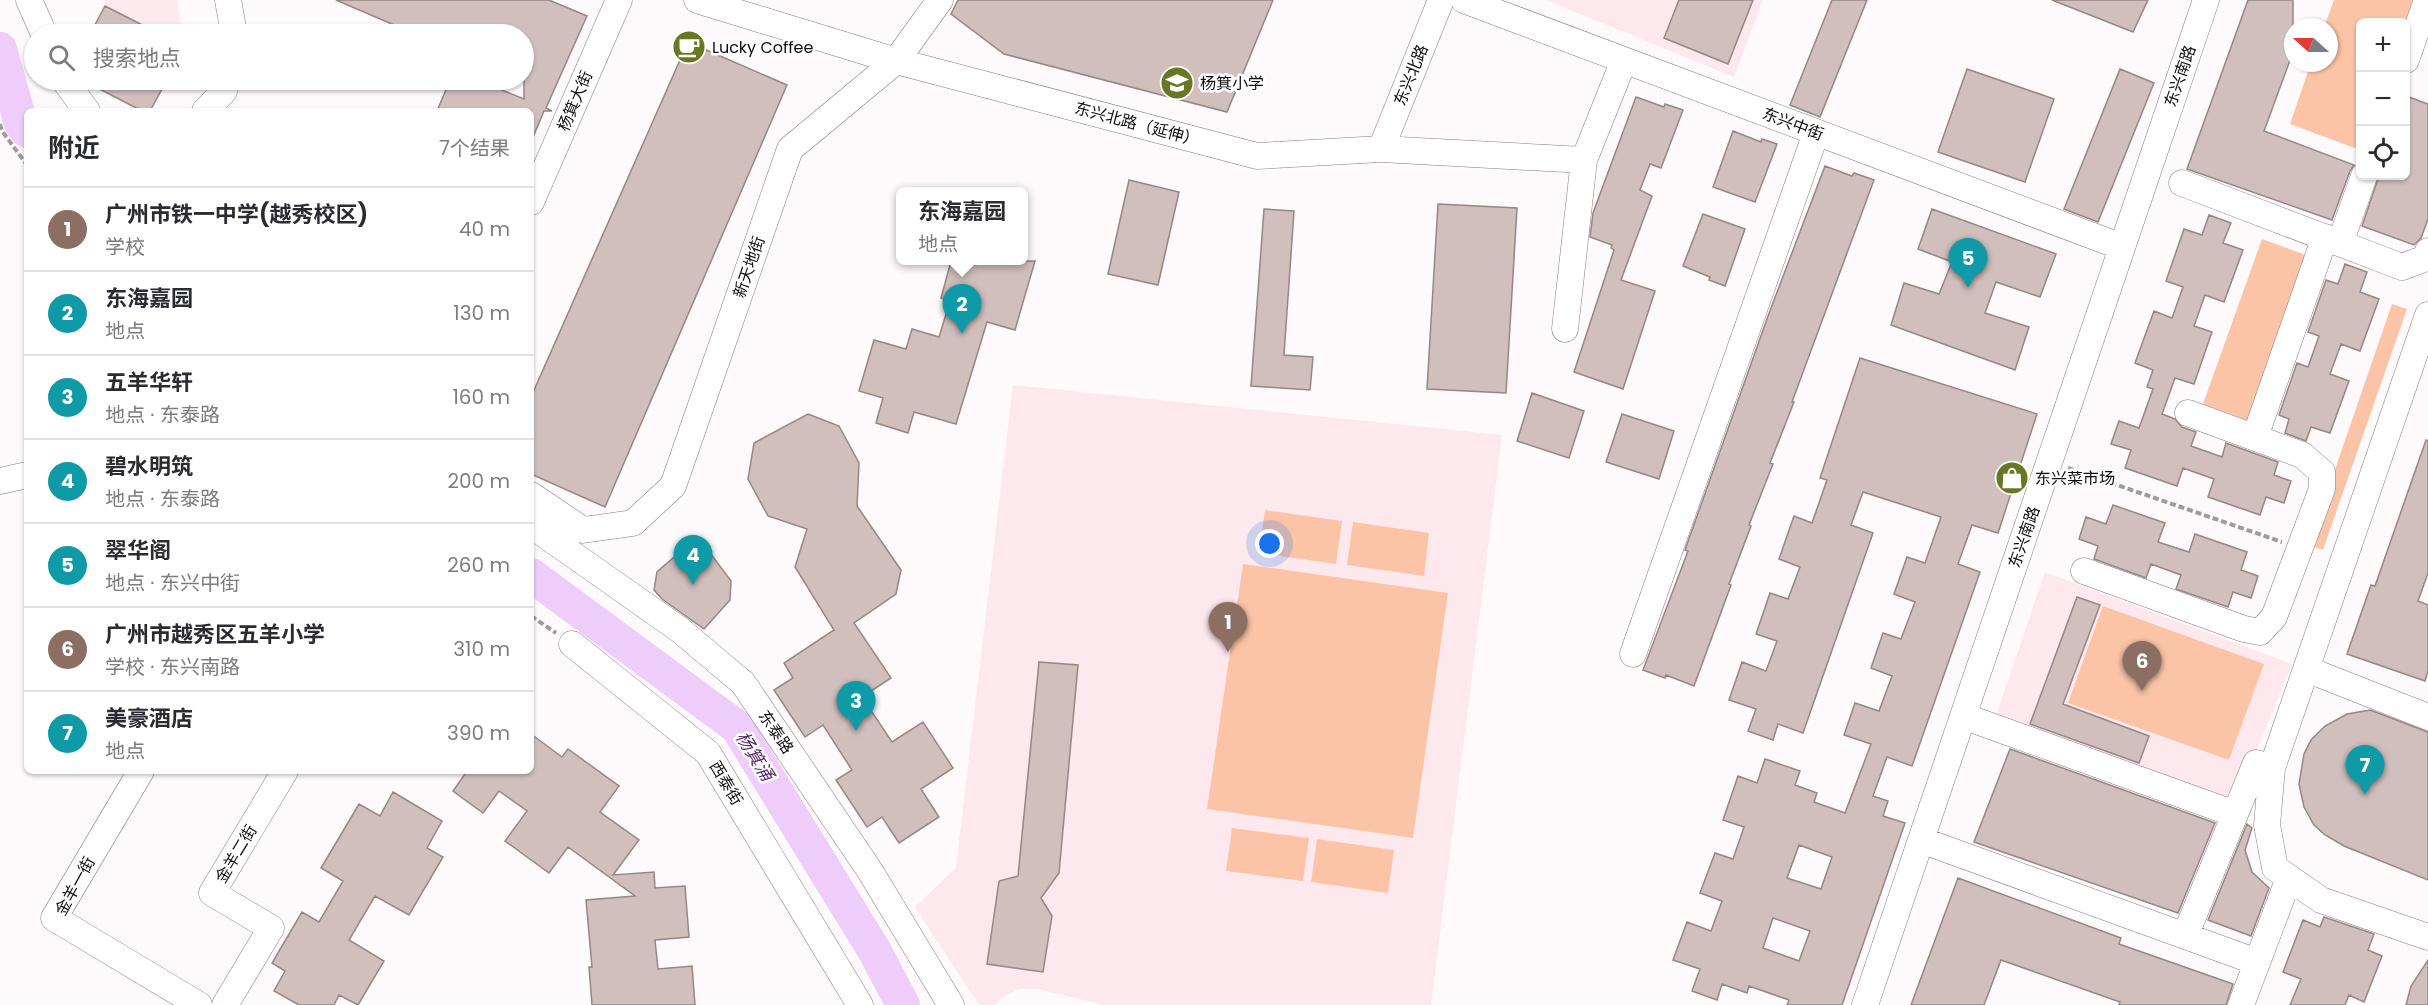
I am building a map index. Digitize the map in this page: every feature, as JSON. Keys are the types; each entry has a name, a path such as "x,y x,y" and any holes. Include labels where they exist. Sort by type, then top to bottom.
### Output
{"street":[{"path":"29,0 40,24"},
{"path":"228,0 232,24"},
{"name":"杨箕大街","path":"534,195 619,0"},
{"name":"东兴北路（延伸）","path":"697,0 896,61 1257,156 1381,149 1584,160"},
{"name":"新天地街","path":"534,497 583,530 633,524 673,486 790,149 896,61 940,0"},
{"name":"东兴北路","path":"1381,149 1441,0"},
{"name":"东兴中街","path":"1464,0 2122,247"},
{"name":"东兴南路","path":"1865,1005 2206,0"},
{"path":"2410,49 2427,0"},
{"path":"1565,329 1584,160 1624,60"},
{"path":"71,90 85,108"},
{"path":"208,108 224,90"},
{"path":"1633,654 1816,133"},
{"path":"2255,437 2332,240 2362,180"},
{"path":"2182,183 2402,267 2426,258 2428,251"},
{"path":"2428,315 2272,768 2266,825 2275,868 2321,900 2428,936"},
{"path":"2084,571 2244,629 2260,632 2274,617 2322,489 2322,472 2302,455 2188,413"},
{"path":"0,481 24,476"},
{"name":"东泰路","path":"534,527 680,630 743,683 870,870 951,1005"},
{"name":"西泰街","path":"572,644 708,753 860,1005"},
{"path":"2306,669 2428,717"},
{"path":"1963,716 2235,814"},
{"path":"2186,936 2256,764 2272,768"},
{"name":"金羊一街","path":"139,774 54,918 199,1005"},
{"name":"金羊二街","path":"225,1005 271,928 212,893 283,774"},
{"path":"1921,840 2257,962"},
{"path":"2241,1005 2289,878"}],"path":[{"path":"0,124 2,132 24,161"},
{"path":"2082,474 2299,548"},
{"path":"534,618 572,644"}],"shaded area":[{"path":"104,0 177,0 181,24 140,24 105,6"},
{"path":"1546,0 1763,0 1734,77"},
{"path":"2334,0 2413,0 2406,18 2356,18 2356,149 2290,124 2308,72 2338,72 2338,18 2327,18"},
{"path":"2262,239 2308,256 2249,421 2203,404"},
{"path":"2392,304 2407,309 2323,550 2309,545"},
{"path":"1013,385 1502,435 1431,1005 1104,1005 1038,989 1019,989 1000,999 994,1005 979,1005 915,907 956,868"},
{"path":"1265,510 1342,521 1336,564 1259,553"},
{"path":"1353,522 1429,533 1424,576 1347,565"},
{"path":"1243,564 1448,593 1413,838 1207,809"},
{"path":"2045,572 2292,664 2234,806 1995,719"},
{"path":"2103,606 2264,664 2229,760 2068,703"},
{"path":"1232,828 1309,838 1303,881 1226,871"},
{"path":"1317,839 1394,850 1388,893 1311,882"}],"building":[{"path":"336,0 549,0 587,16 546,108 552,111 544,111 534,135 534,108 438,108 446,90 502,90 524,99 524,90 534,90 534,24 392,24"},
{"name":"杨箕小学","path":"958,0 1273,0 1227,112 1004,54 951,14"},
{"path":"1679,0 1753,0 1728,64 1664,38"},
{"path":"1832,0 1867,0 1820,117 1790,105"},
{"path":"2052,0 2148,0 2133,32"},
{"path":"2248,0 2293,0 2293,18 2284,18 2286,72 2264,131 2354,165 2332,220 2187,169"},
{"path":"105,6 140,24 95,24"},
{"path":"688,42 787,85 605,507 534,475 534,390"},
{"path":"1967,69 2054,99 2025,182 1938,152"},
{"path":"2120,69 2154,83 2098,222 2064,209"},
{"path":"101,90 162,90 152,108 136,108"},
{"path":"1636,97 1664,107 1665,104 1683,110 1661,168 1650,164 1640,190 1652,196 1621,280 1655,291 1623,389 1574,372 1614,250 1611,248 1612,245 1590,237 1593,213"},
{"path":"2410,97 2428,104 2428,219 2421,238 2414,245 2362,226 2378,180 2410,180"},
{"path":"1733,131 1761,142 1762,139 1777,144 1755,202 1713,187"},
{"path":"1825,166 1852,176 1854,173 1874,180 1770,463 1773,464 1749,525 1751,526 1729,584 1731,585 1694,686 1666,675 1665,678 1643,670 1688,551 1685,550 1768,316"},
{"path":"1129,180 1179,192 1158,285 1108,274"},
{"path":"1438,204 1517,208 1506,393 1427,389"},
{"path":"1264,209 1294,211 1284,355 1313,357 1310,390 1251,386"},
{"path":"1932,209 2056,254 2040,297 1996,282 1985,313 2029,327 2015,370 1891,325 1904,283 1939,294 1952,262 1918,249"},
{"path":"1703,214 1745,229 1725,286 1683,266"},
{"path":"2209,215 2231,223 2223,243 2243,250 2224,302 2205,295 2194,326 2212,332 2194,384 2175,378 2162,414 2175,419 2182,427 2196,432 2191,446 2222,457 2226,443 2278,462 2274,475 2291,481 2284,503 2266,497 2260,515 2208,497 2214,479 2183,468 2177,486 2125,468 2131,450 2111,444 2119,421 2139,428 2153,389 2147,387 2153,370 2135,363 2154,311 2172,318 2183,287 2166,281 2184,229 2202,235"},
{"path":"1028,261 1035,261 1015,330 987,322 956,424 914,412 908,433 876,423 883,398 859,391 874,340 906,349 912,329 939,337 950,301 941,298 950,265 1028,265"},
{"path":"2345,264 2367,272 2360,292 2379,299 2360,351 2341,344 2330,374 2349,381 2330,433 2311,427 2306,441 2285,433 2289,419 2279,415 2297,363 2308,367 2319,336 2308,332 2326,280 2338,284"},
{"path":"1860,358 2037,414 1998,533 1972,525 1958,564 1980,572 1912,766 1887,757 1873,796 1888,801 1883,816 1905,823 1842,1005 1787,1005 1789,1000 1749,986 1747,993 1722,984 1717,1000 1692,991 1700,969 1673,960 1687,922 1711,931 1722,901 1700,893 1715,853 1733,859 1744,827 1723,820 1738,776 1757,783 1765,759 1800,771 1795,785 1817,793 1814,802 1845,813 1871,744 1844,735 1855,703 1879,711 1892,676 1871,668 1883,633 1901,639 1915,602 1894,594 1907,557 1925,563 1941,517 1863,492 1851,525 1873,533 1803,733 1778,724 1773,740 1748,731 1756,709 1729,700 1742,662 1766,671 1777,641 1756,634 1770,593 1788,599 1800,567 1779,559 1794,516 1812,523 1827,480 1820,478","holes":["1799,845 1832,857 1821,889 1787,878","1773,918 1810,931 1799,961 1763,948"]},
{"path":"1532,393 1584,411 1569,458 1517,441"},
{"path":"808,414 839,426 859,463 857,506 901,570 896,594 854,623 891,678 862,697 892,742 923,722 953,768 921,789 939,817 899,843 882,817 867,827 836,780 852,770 823,725 805,737 774,690 793,678 784,663 834,630 795,567 807,529 768,516 748,479 754,443"},
{"path":"1622,414 1674,431 1659,479 1606,462"},
{"path":"2426,440 2428,441 2428,573 2418,601 2428,605 2428,671 2425,681 2347,654 2371,585 2375,586"},
{"path":"2113,505 2165,523 2158,542 2189,552 2195,534 2247,552 2241,570 2258,576 2251,598 2233,592 2228,607 2176,589 2181,575 2151,564 2146,578 2094,559 2098,546 2079,539 2086,517 2106,524"},
{"path":"690,543 708,550 731,581 730,600 704,629 662,599 654,590 657,572"},
{"path":"2077,597 2100,605 2063,704 2149,736 2139,763 2030,724"},
{"path":"1039,662 1078,665 1059,873 1041,898 1052,916 1043,972 987,964 999,881 1018,876"},
{"path":"2370,710 2428,732 2428,880 2344,846 2325,835 2314,825 2304,807 2299,784 2304,754 2311,740 2325,726 2347,714"},
{"path":"534,736 562,757 568,749 619,786 600,812 639,840 613,875 654,872 655,888 685,886 689,937 655,940 658,969 692,966 695,1005 592,1005 589,967 592,967 586,900 635,896 568,847 549,873 505,841 527,811 499,791 483,813 453,791 465,774 534,774"},
{"path":"2010,749 2215,823 2178,913 1974,842"},
{"path":"393,792 442,821 427,848 443,857 409,915 375,896 349,940 384,961 358,1005 339,995 334,1005 299,1005 274,991 285,971 272,963 302,912 319,922 343,881 321,868 359,804 380,816"},
{"path":"2247,824 2252,828 2245,850 2252,872 2269,888 2251,936 2208,920"},
{"path":"1958,878 2121,938 2119,944 2233,984 2226,1005 2119,1005 2120,1002 2001,960 1984,1005 1911,1005"},
{"path":"2324,917 2374,934 2368,950 2382,956 2364,1002 2349,995 2345,1005 2290,1005 2301,979 2283,972 2303,920 2320,927"},
{"path":"2428,960 2428,1005 2406,1005 2411,986"}],"waterway":[{"name":"杨箕涌","path":"0,49 21,124 24,128"},
{"name":"杨箕涌","path":"534,577 737,727 874,950 903,1005"}],"place":[{"name":"Lucky Coffee","path":"689,47"},
{"name":"杨箕小学","path":"1177,83"},
{"name":"翠华阁","path":"1968,288"},
{"name":"东海嘉园","path":"962,334"},
{"name":"东兴菜市场","path":"2012,478"},
{"name":"碧水明筑","path":"693,585"},
{"name":"广州市铁一中学(越秀校区)","path":"1228,652"},
{"name":"广州市越秀区五羊小学","path":"2142,691"},
{"name":"五羊华轩","path":"856,731"},
{"name":"美豪酒店","path":"2365,795"}]}
